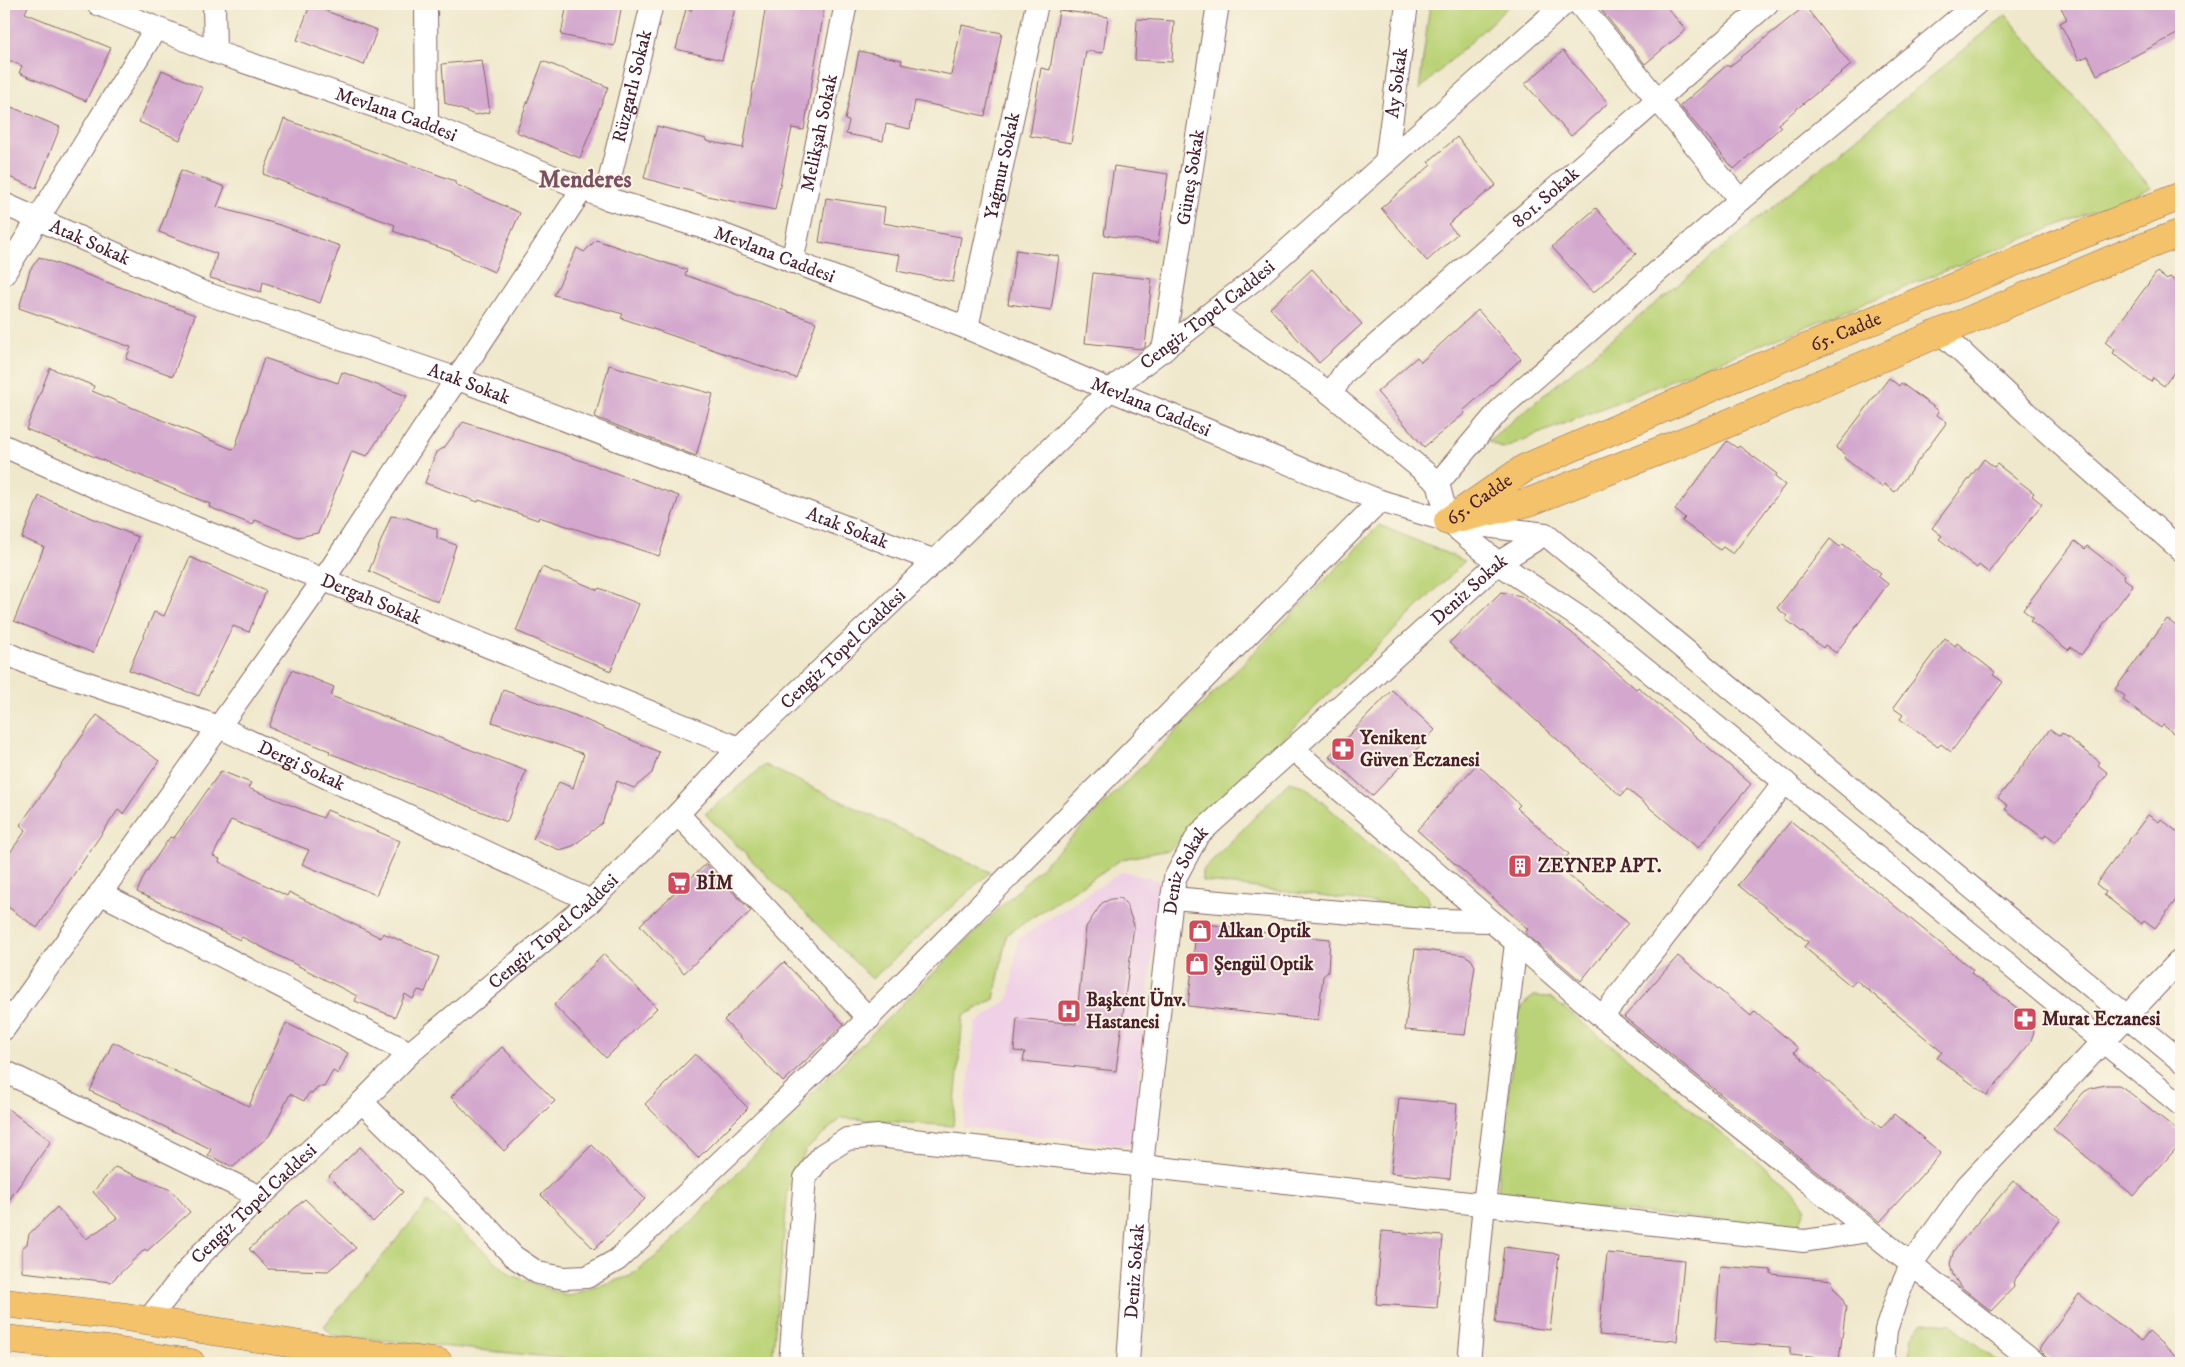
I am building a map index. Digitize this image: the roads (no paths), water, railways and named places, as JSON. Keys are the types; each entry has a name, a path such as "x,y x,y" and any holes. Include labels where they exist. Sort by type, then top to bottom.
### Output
{"main road":[{"name":"65. Cadde","path":"1448,521 1525,468 1736,377 2048,247 2181,196"},
{"name":"65. Cadde","path":"1448,521 1529,502 1710,431 2113,259 2181,233"},
{"path":"4,1303 147,1321 439,1363"},
{"path":"118,1352 147,1321"},
{"path":"147,1321 160,1358"},
{"path":"4,1339 118,1352 191,1363"}],"street":[{"name":"Mevlana Caddesi","path":"98,4 214,52 428,124 605,198 708,229 968,328 1110,390 1380,501 1448,521"},
{"path":"214,4 214,52"},
{"path":"426,4 428,124"},
{"name":"Rüzgarlı Sokak","path":"605,198 652,4"},
{"name":"Melikşah Sokak","path":"792,262 846,4"},
{"name":"Yağmur Sokak","path":"968,328 1037,4"},
{"name":"Güneş Sokak","path":"1163,351 1218,4"},
{"name":"Ay Sokak","path":"1386,162 1407,4"},
{"name":"Cengiz Topel Caddesi","path":"147,1321 199,1256 260,1197 362,1102 410,1053 591,901 678,814 739,748 935,561 1110,390 1255,279 1564,4"},
{"path":"1579,4 1740,200"},
{"name":"801. Sokak","path":"1331,394 1344,374 1766,4"},
{"path":"1438,483 1503,406 1740,200 1976,4"},
{"path":"4,274 156,28"},
{"path":"4,1029 324,579 458,380 583,188"},
{"name":"Atak Sokak","path":"4,204 202,292 458,380 935,561"},
{"path":"1213,312 1331,394 1438,483 1448,521 1498,563 1598,630 2181,1105"},
{"path":"1940,332 2047,432 2181,550"},
{"name":"Dergah Sokak","path":"4,446 102,490 739,748"},
{"path":"362,1102 480,1219 513,1256 538,1273 564,1278 587,1276 617,1260 869,1019 1380,501"},
{"path":"1448,521 1544,534 2181,1061"},
{"name":"Deniz Sokak","path":"1128,1363 1142,1165 1175,878 1198,835 1498,563 1544,534"},
{"name":"Dergi Sokak","path":"4,652 30,664 219,726 591,901"},
{"path":"1293,749 1602,1017 2035,1363"},
{"path":"1602,1017 1785,782"},
{"path":"678,814 869,1019"},
{"path":"100,892 410,1053"},
{"path":"1172,898 1437,920 1490,921"},
{"path":"1468,1363 1484,1204 1516,943"},
{"path":"1883,1363 1886,1330 1897,1297 1912,1263 1967,1186 2181,959"},
{"path":"4,1071 260,1197"},
{"path":"790,1363 804,1178 822,1155 847,1139 878,1136 1804,1241 1869,1231"}],"place":[{"name":"Yenikent Güven Eczanesi","path":"1343,749"},
{"name":"ZEYNEP APT.","path":"1520,866"},
{"name":"BİM","path":"679,883"},
{"name":"Alkan Optik","path":"1200,931"},
{"name":"Şengül Optik","path":"1197,964"},
{"name":"Başkent Ünv. Hastanesi","path":"1069,1011"},
{"name":"Murat Eczanesi","path":"2025,1019"}],"district":[{"name":"Menderes","path":"585,180"}]}
